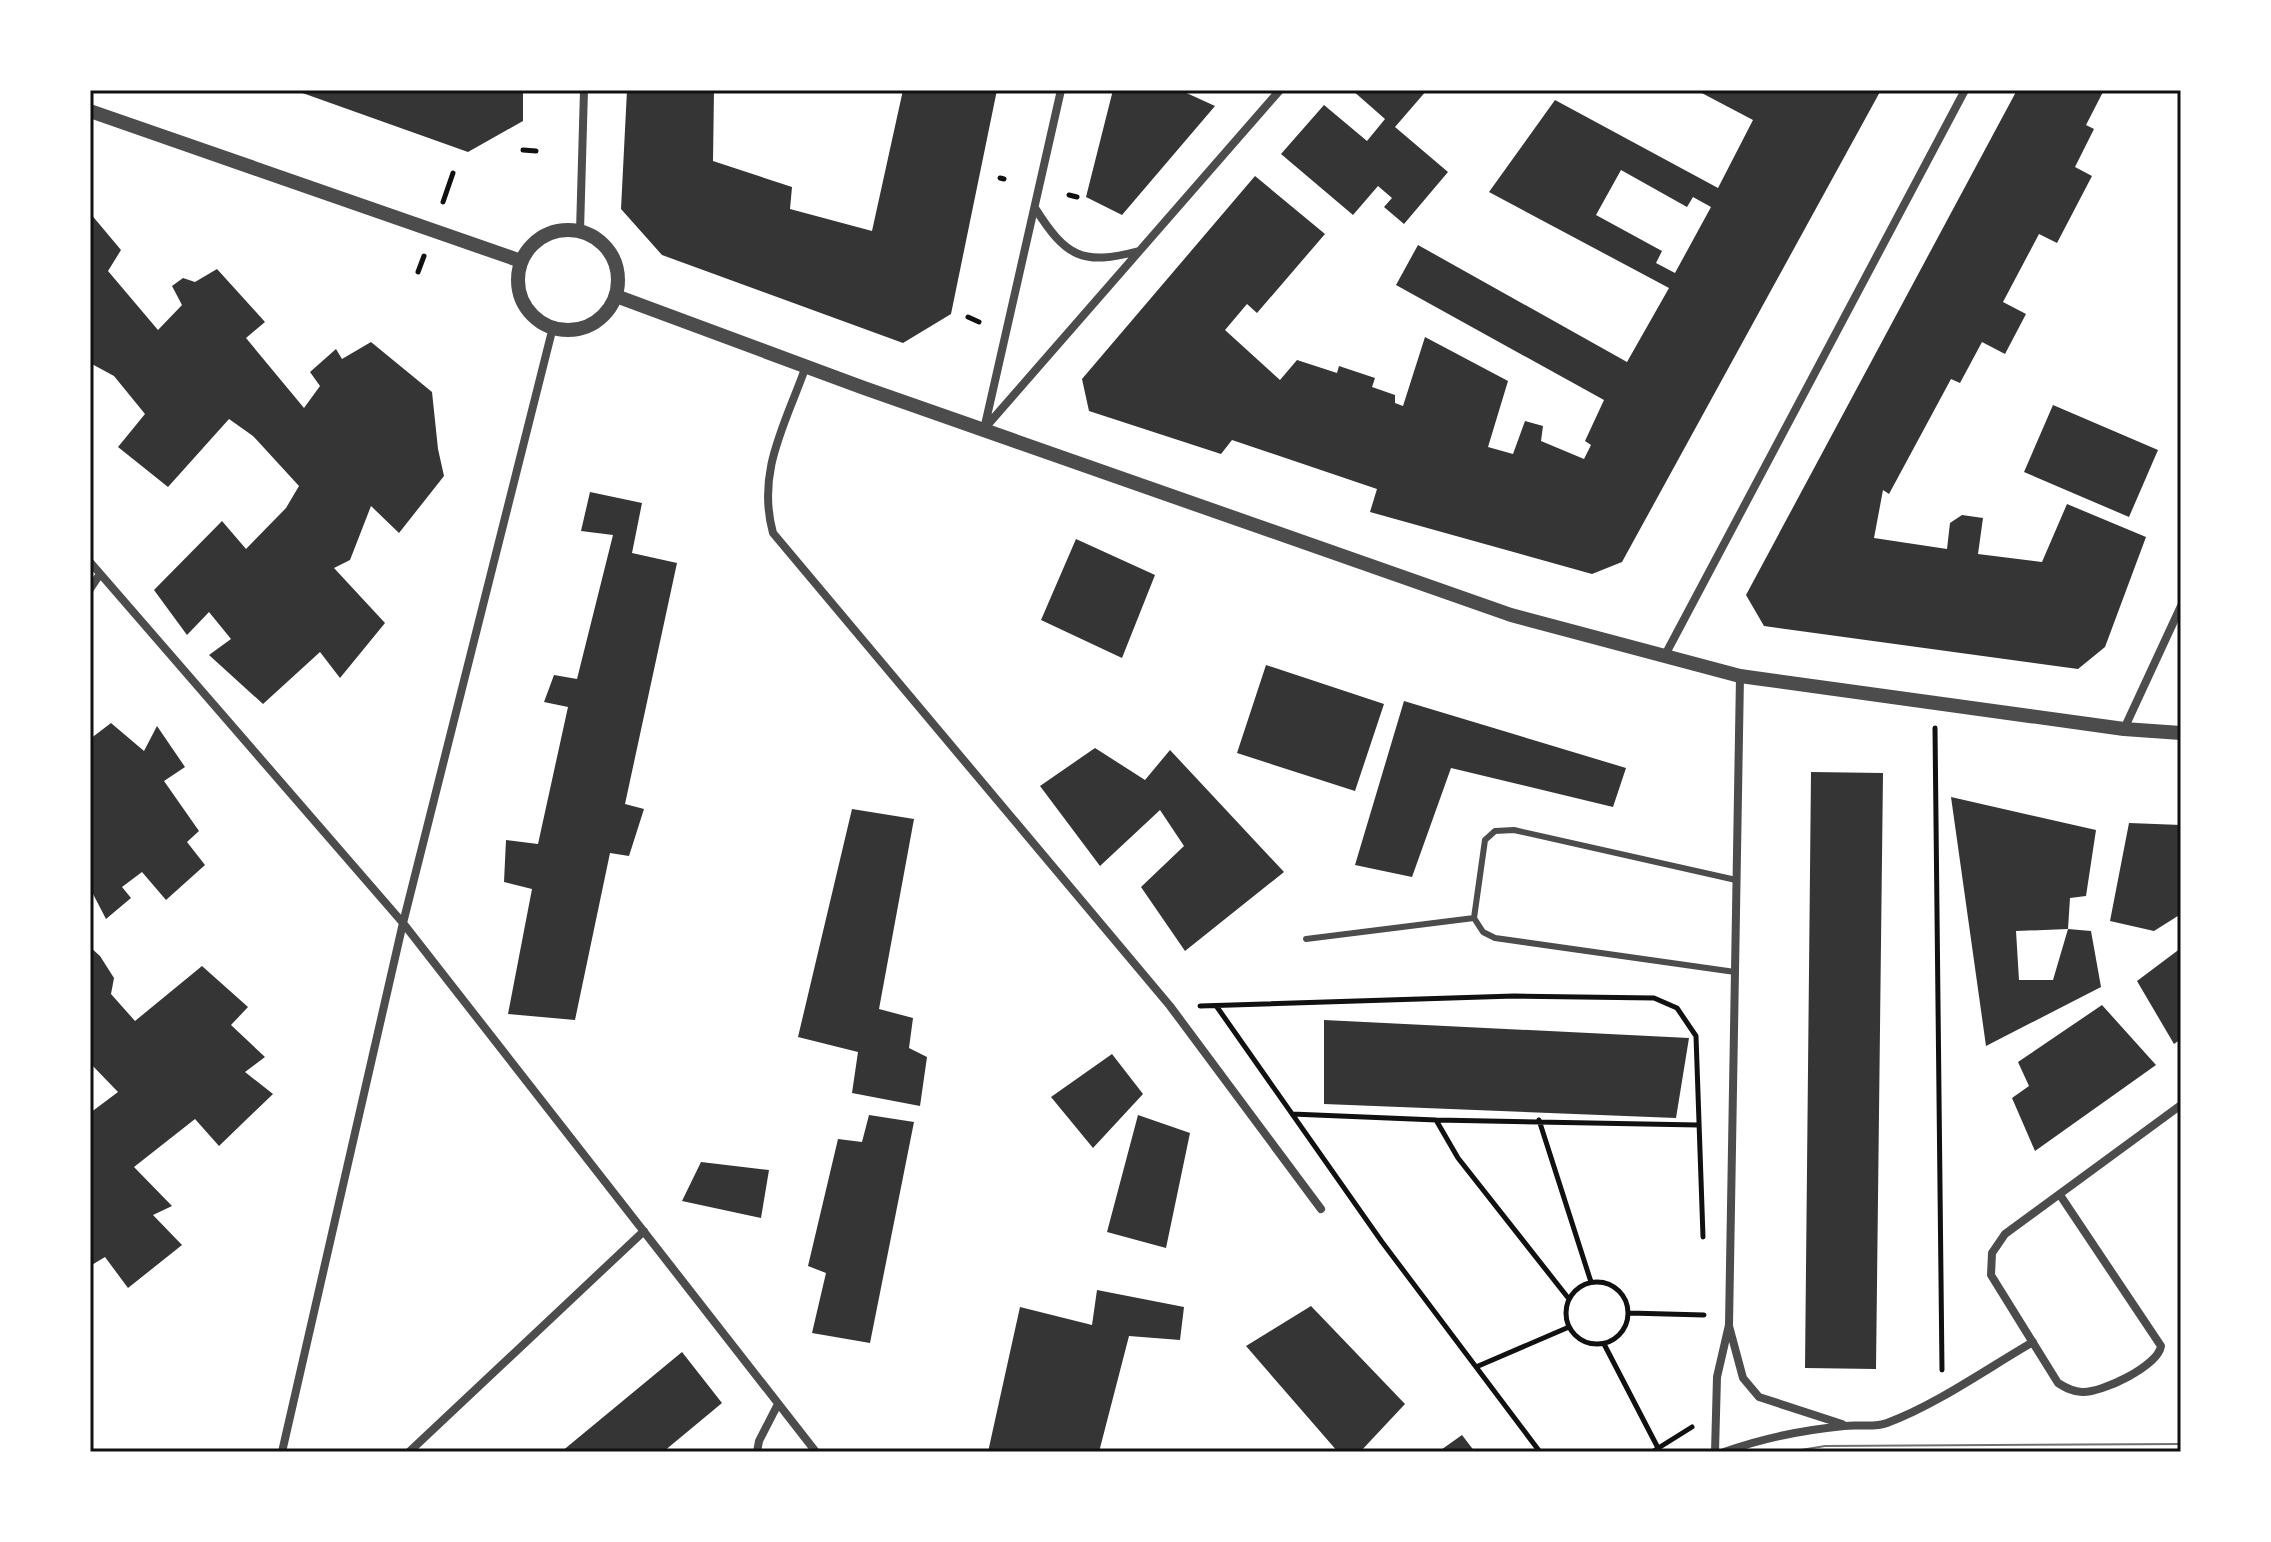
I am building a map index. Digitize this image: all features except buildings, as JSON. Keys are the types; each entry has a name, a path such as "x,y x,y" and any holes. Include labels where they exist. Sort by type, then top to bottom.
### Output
{"street":[{"path":"580,231 584,90"},
{"path":"984,429 1061,90"},
{"path":"984,429 1280,90"},
{"path":"1664,657 1965,90"},
{"path":"90,111 521,261"},
{"path":"1035,208 1055,238 1071,251 1104,259 1139,251"},
{"path":"580,231 596,238 608,249 616,264 619,280 616,296 608,310 583,327 553,327 539,320 521,296 521,261 537,241 550,233 580,231"},
{"path":"616,296 1511,615 1740,676 2124,729 2181,733"},
{"path":"282,1452 403,923 553,327"},
{"path":"806,366 769,466 767,513 773,533 1170,1006 1321,1209"},
{"path":"90,562 403,923 816,1452"},
{"path":"90,589 100,574"},
{"path":"2124,729 2181,606"},
{"path":"1715,1452 1717,1377 1729,1325 1740,676"},
{"path":"2060,1195 2161,1346 2155,1359 2099,1391 2071,1391 2058,1383 1991,1275 1992,1253 2005,1234 2181,1105"},
{"path":"409,1452 644,1231"},
{"path":"1729,1325 1743,1378 1759,1397 1847,1425"},
{"path":"1724,1452 1764,1439 1847,1425 1884,1425 2033,1342"},
{"path":"757,1452 759,1441 778,1404"}],"lane":[{"path":"1735,972 1495,938 1483,932 1474,918 1485,840 1495,831 1514,830 1736,880"},
{"path":"1306,939 1474,918"}],"path":[{"path":"523,150 536,151"},
{"path":"443,202 453,173"},
{"path":"1069,195 1077,197"},
{"path":"418,272 424,255"},
{"path":"968,317 979,322"},
{"path":"1934,703 1943,1394"},
{"path":"1540,1452 1382,1242 1217,1007 1514,996 1654,998 1677,1008 1696,1036 1703,1252"},
{"path":"1292,1114 1698,1125"},
{"path":"1436,1120 1458,1158 1569,1299"},
{"path":"1539,1120 1591,1282"},
{"path":"1591,1282 1605,1282 1618,1289 1627,1300 1629,1313 1626,1327 1617,1338 1604,1344 1590,1344 1577,1338 1569,1327 1565,1313 1569,1299 1578,1288 1591,1282"},
{"path":"1629,1313 1705,1315 1705,1329"},
{"path":"1476,1367 1569,1327"},
{"path":"1604,1344 1655,1450 1683,1434 1700,1419"}],"tram line":[{"path":"1789,1452 1825,1446 2181,1444"}]}
